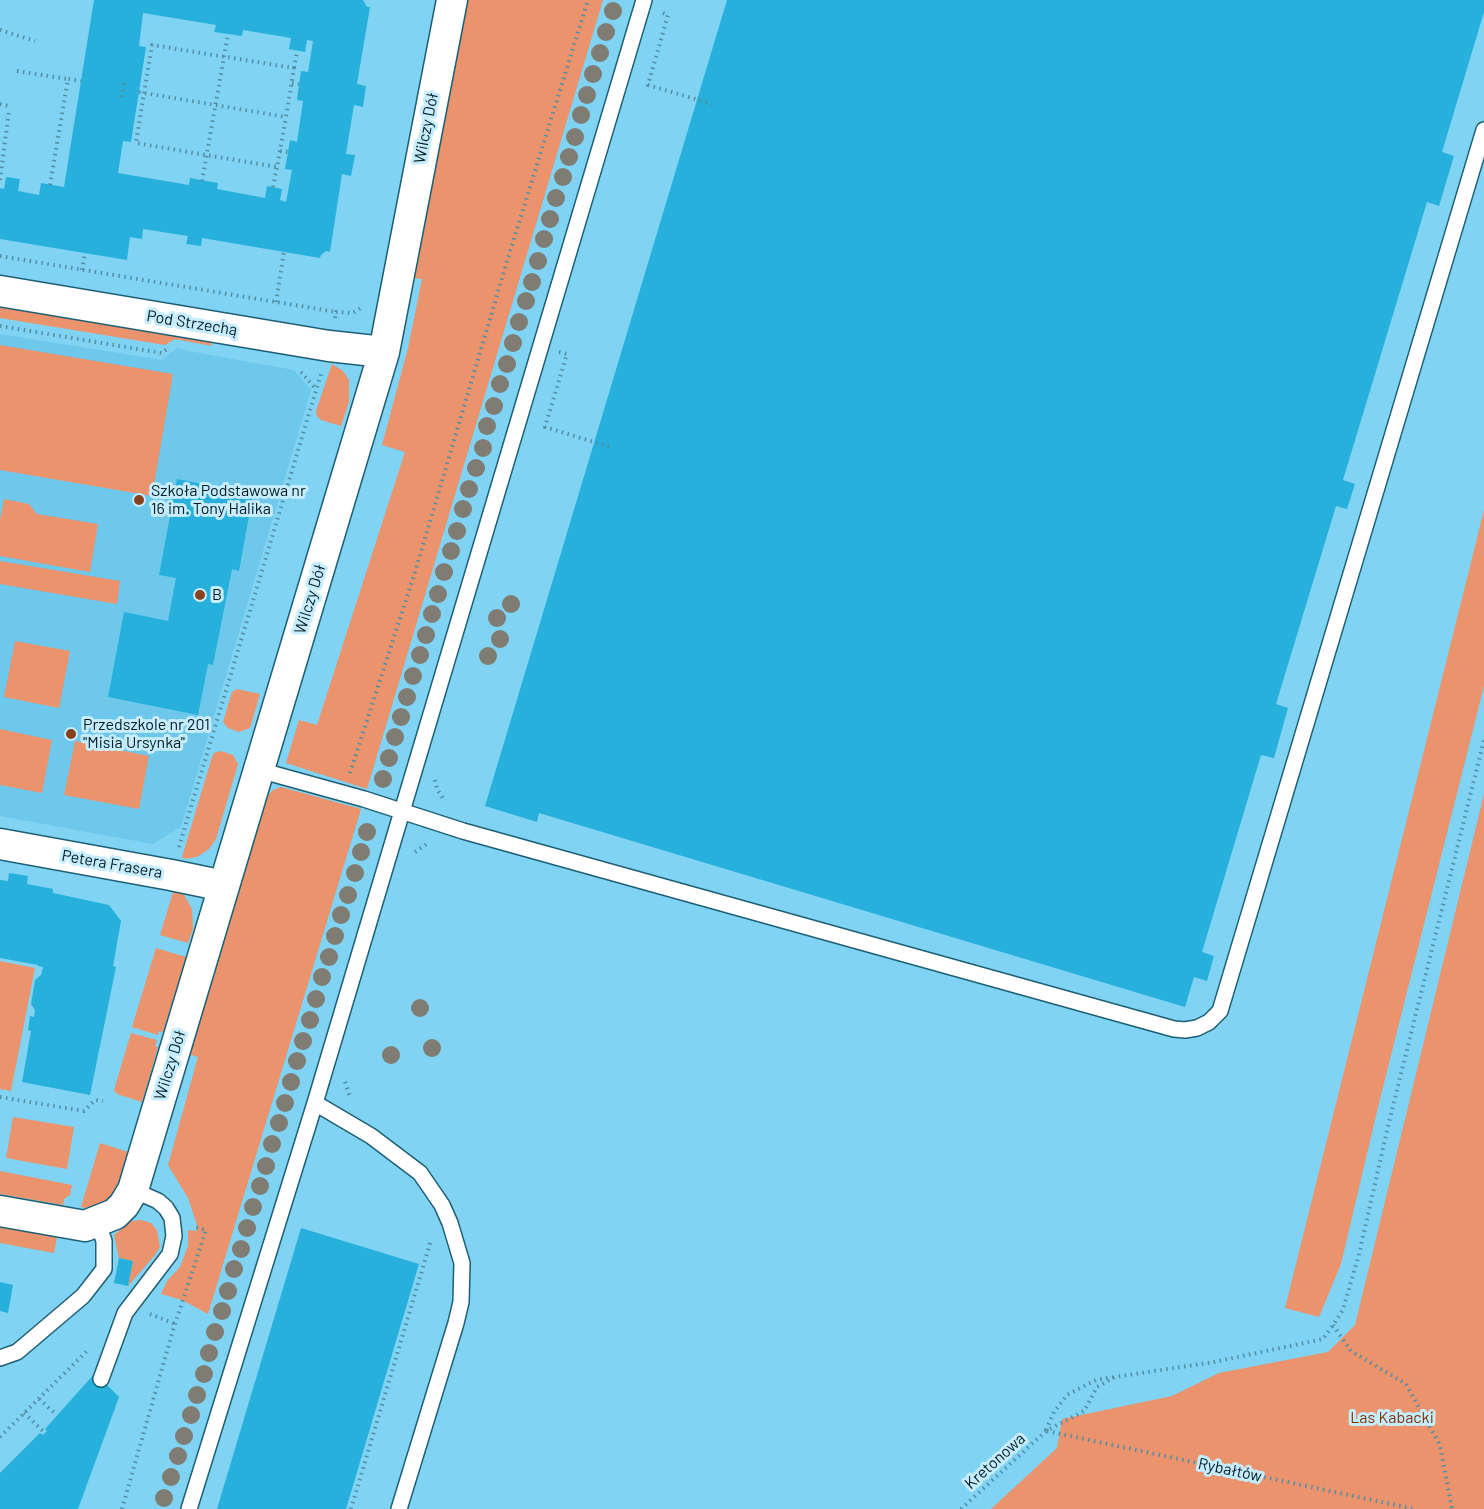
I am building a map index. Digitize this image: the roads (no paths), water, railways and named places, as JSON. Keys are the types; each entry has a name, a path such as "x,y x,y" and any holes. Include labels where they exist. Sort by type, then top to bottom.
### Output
{"street":[{"name":"Wilczy Dół","path":"133,1190 384,352 452,0"},
{"name":"Pod Strzechą","path":"0,291 329,346 384,352"},
{"name":"Petera Frasera","path":"0,844 224,886"},
{"path":"0,1210 85,1226 115,1214 133,1190"}],"lane":[{"path":"189,1509 315,1103 644,0"},
{"path":"259,770 403,811 463,831 1174,1029 1197,1028 1209,1022 1220,1011 1484,130"},
{"path":"315,1103 370,1136 420,1173 442,1205 462,1263 461,1302 456,1323 399,1509"},
{"path":"101,1379 125,1313 170,1254 174,1236 172,1218 166,1208 158,1201 133,1190"},
{"path":"0,1358 17,1352 83,1296 104,1269 104,1241 97,1221"}],"place":[{"name":"Szkoła Podstawowa nr 16 im. Tony Halika","path":"139,500"},
{"name":"B","path":"200,595"},
{"name":"Przedszkole nr 201 \"Misia Ursynka\"","path":"71,734"}],"park label":[{"name":"Las Kabacki","path":"1392,1418"}]}
